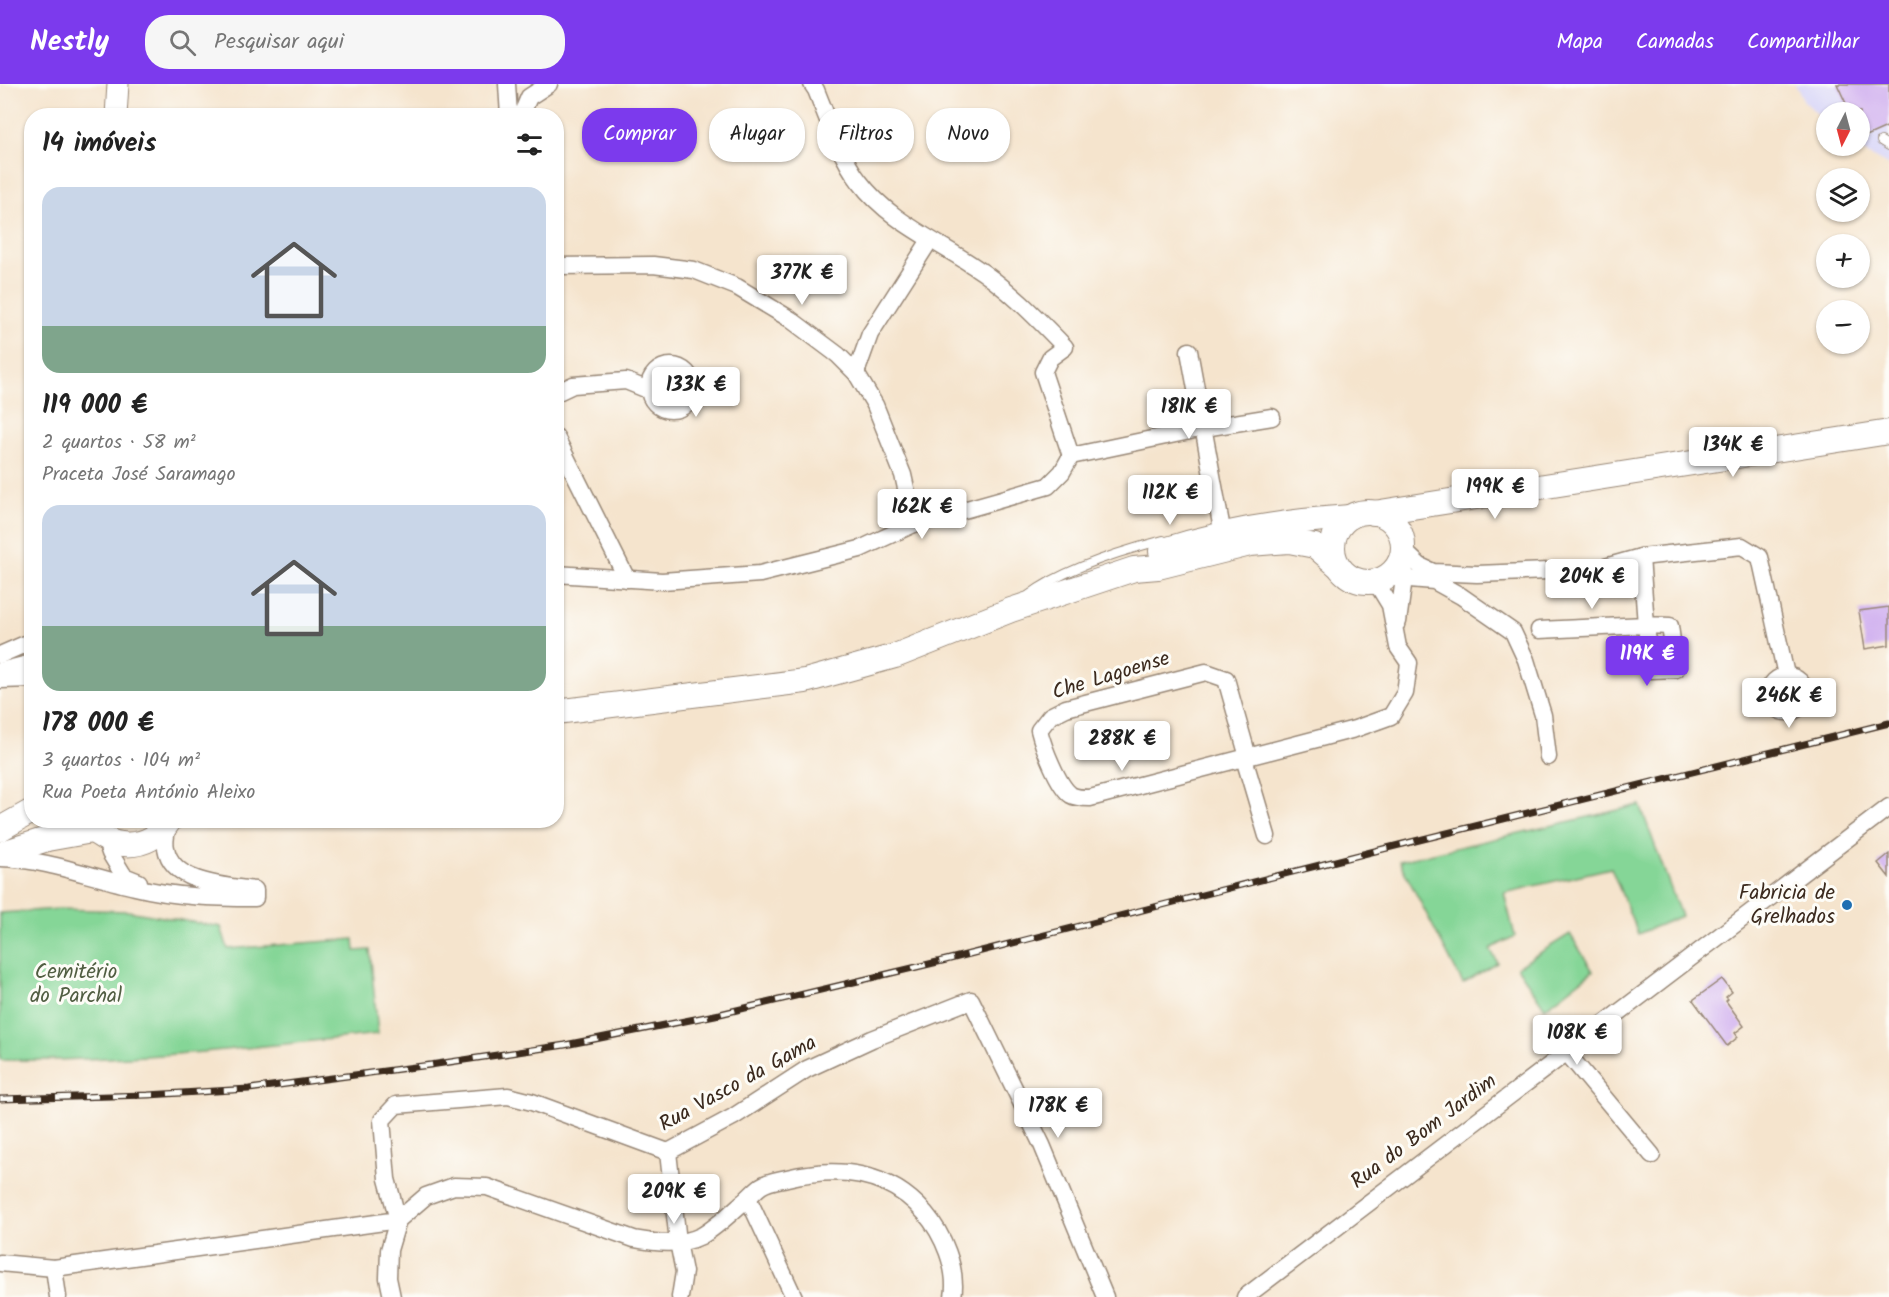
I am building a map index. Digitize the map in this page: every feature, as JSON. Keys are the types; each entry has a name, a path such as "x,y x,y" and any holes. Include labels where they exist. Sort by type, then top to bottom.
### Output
{"main road":[{"path":"1374,513 1889,432"},
{"path":"564,711 804,681 895,656 1011,610 1134,569 1158,567 1250,544 1289,541 1315,546 1350,577 1361,582 1395,579 1395,569 1404,548 1407,528 1419,517 1441,509 1571,483"},
{"path":"1011,610 1051,586 1201,538 1257,528 1374,513 1381,514 1392,522 1404,548"},
{"path":"1337,565 1332,550 1334,536 1342,523 1350,517"},
{"path":"0,829 24,816"},
{"path":"0,856 46,839 94,831 123,845 141,843 156,836 163,828"}],"street":[{"path":"116,108 118,84"},
{"path":"507,84 508,108"},
{"path":"524,108 529,97 549,84"},
{"path":"564,575 662,581 760,574 860,549 914,524 1048,486 1062,472 1071,456 1043,372 1050,358 1065,347 1017,300 974,266 891,214 858,181 812,84"},
{"path":"856,373 870,334 930,240"},
{"path":"564,266 653,265 694,270 737,287 790,319 856,373 875,405 903,475 914,524"},
{"path":"1189,351 1221,524"},
{"path":"564,389 573,385 626,381 648,390"},
{"path":"1071,456 1204,428 1272,417"},
{"path":"1855,438 1889,439"},
{"path":"564,453 627,579"},
{"path":"1433,572 1477,574 1598,569 1641,557 1742,546 1760,557 1786,675"},
{"path":"1404,548 1420,566 1433,572 1461,596"},
{"path":"1539,630 1646,625 1641,557"},
{"path":"1461,596 1477,574"},
{"path":"1409,663 1397,618 1395,579 1434,581 1461,596 1513,632 1526,660 1543,715 1548,757"},
{"path":"1361,582 1379,587 1390,605 1398,647 1409,663"},
{"path":"0,655 24,644"},
{"path":"0,660 24,650"},
{"name":"Che Lagoense","path":"1268,836 1246,758 1226,679 1206,672 1066,708 1050,716 1039,730 1043,745 1064,787 1073,796 1090,798 1246,758 1354,729 1391,716 1405,693 1409,663"},
{"path":"0,670 24,665"},
{"path":"0,680 24,679"},
{"name":"Rua do Bom Jardim","path":"1245,1297 1889,807"},
{"path":"0,856 35,862 165,893 210,898 255,898 255,890 222,886 189,877 175,867 166,848 168,828"},
{"path":"94,831 124,876 165,893"},
{"name":"Rua Vasco da Gama","path":"398,1220 387,1179 382,1120 396,1105 508,1096 532,1102 668,1152 733,1117 807,1069 872,1039 971,1000 1042,1145 1105,1297"},
{"path":"1567,1053 1652,1155"},
{"path":"668,1152 678,1242 684,1272 680,1297"},
{"path":"0,1263 54,1268 398,1220 426,1196 454,1186 487,1187 634,1239 658,1243 678,1242 702,1236 763,1184 826,1172 857,1173 912,1198 932,1222 950,1256 953,1297"},
{"path":"748,1198 794,1297"},
{"path":"392,1297 388,1278 389,1250 398,1220"},
{"path":"54,1268 58,1297"}],"lane":[{"path":"1011,610 1044,584 1119,552 1221,524 1257,528"}],"shaded area":[{"path":"1795,84 1889,84 1889,166 1870,155 1870,102 1816,102 1816,112 1804,101"}],"green space":[{"path":"1640,805 1681,916 1638,934 1611,868 1504,893 1515,936 1490,949 1498,963 1463,984 1399,861"},
{"name":"Cemitério do Parchal","path":"59,909 128,911 221,927 228,949 354,939 355,951 370,950 378,1034 237,1049 142,1056 0,1060 0,913"},
{"path":"1570,934 1593,971 1545,1008 1517,967"}],"building":[{"path":"1837,84 1889,84 1889,126 1870,134 1870,102 1845,102"},
{"path":"1889,607 1889,645 1865,649 1859,611"},
{"path":"1889,854 1889,877 1878,863"},
{"path":"1722,979 1732,992 1726,997 1728,999 1726,1001 1744,1026 1735,1033 1738,1037 1727,1046 1693,1000"}],"railway":[{"path":"0,1099 148,1095 249,1089 565,1045 720,1014 946,960 1889,723"}],"place":[{"name":"Fabricia de Grelhados","path":"1847,905"}]}
